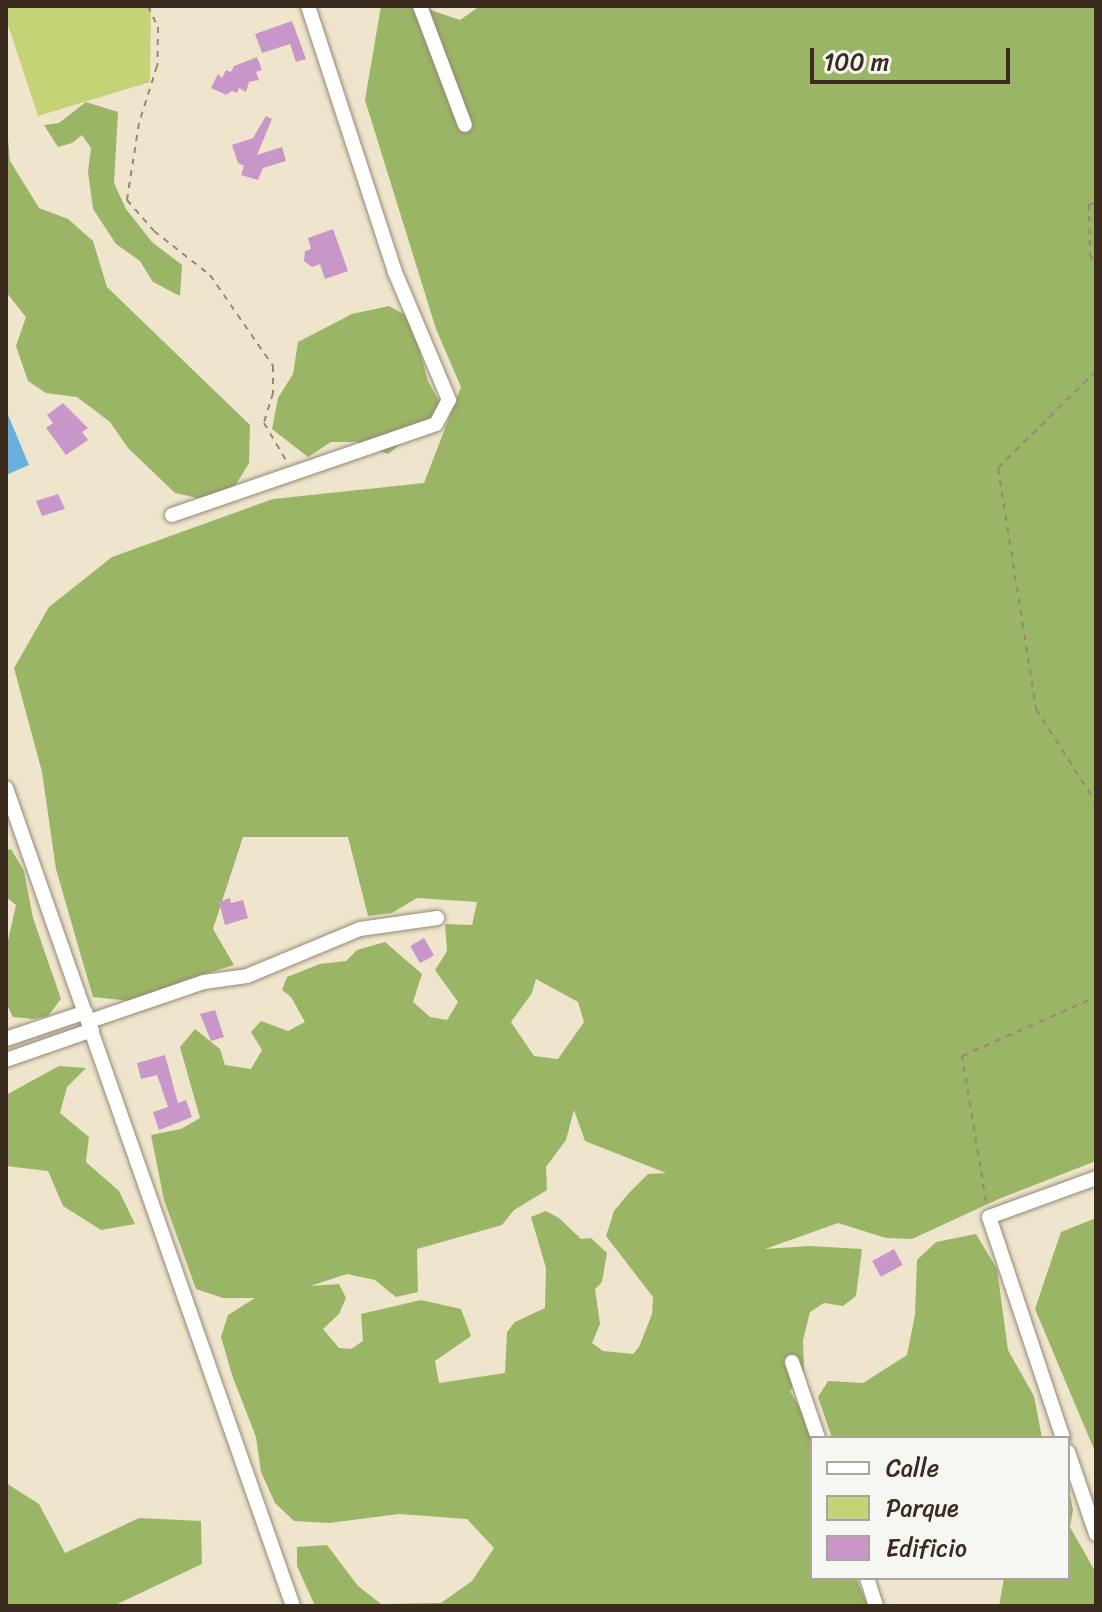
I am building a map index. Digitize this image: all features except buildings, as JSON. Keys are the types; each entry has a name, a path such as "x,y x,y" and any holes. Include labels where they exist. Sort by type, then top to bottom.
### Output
{"street":[{"path":"172,515 436,424 449,400 395,272 308,6"},
{"path":"420,6 465,125"},
{"path":"6,788 293,1606"},
{"path":"6,1060 89,1021 204,982 247,976 309,947 360,929 437,918"},
{"path":"6,1039 89,1021"},
{"path":"1062,1436 989,1217 1096,1178"},
{"path":"792,1362 817,1436"},
{"path":"1070,1458 1096,1534"},
{"path":"868,1580 876,1606"}],"path":[{"path":"148,6 158,27 157,66 139,123 127,200 154,231 210,275 273,366 273,393 264,423 293,473"},
{"path":"1096,203 1089,204 1090,255 1096,266"},
{"path":"1096,371 998,468 1036,709 1096,803"},
{"path":"989,1217 962,1056 1096,997"}],"green space":[{"path":"6,6 151,6 150,82 38,116 6,19"},
{"path":"381,6 419,6 460,20 480,6 1096,6 1096,1161 1001,1198 912,1239 886,1238 838,1223 765,1249 809,1246 862,1249 856,1296 843,1306 824,1303 810,1312 803,1340 804,1369 790,1391 808,1423 811,1436 810,1580 857,1580 868,1606 315,1606 297,1566 297,1547 327,1545 358,1586 381,1604 441,1603 472,1581 494,1548 467,1519 399,1514 329,1523 294,1521 275,1503 261,1472 256,1437 221,1337 228,1315 255,1298 223,1298 196,1289 164,1200 151,1135 181,1129 200,1118 180,1047 195,1029 220,1049 225,1065 251,1069 262,1050 251,1032 261,1021 288,1031 305,1022 291,997 282,990 287,977 320,964 346,961 357,950 385,942 422,974 413,1002 430,1017 447,1020 458,1002 435,970 447,951 445,924 472,925 477,902 417,898 392,913 368,916 348,837 243,837 213,929 234,965 182,981 139,1002 93,997 56,869 42,772 14,668 49,607 112,557 273,499 424,483 461,387 436,329 365,100","holes":["536,979 578,1002 584,1022 558,1059 534,1056 511,1022 532,993","574,1110 585,1141 666,1173 648,1174 628,1194 614,1211 606,1236 653,1297 652,1314 639,1347 633,1354 603,1351 592,1343 600,1324 595,1289 602,1282 607,1253 591,1238 581,1239 559,1218 546,1211 531,1217 546,1268 545,1308 515,1322 507,1332 505,1373 439,1383 435,1361 471,1336 461,1309 421,1300 361,1314 363,1341 351,1349 339,1348 323,1329 339,1314 346,1298 339,1284 310,1286 347,1274 375,1280 396,1297 418,1292 417,1249 502,1225 514,1210 547,1190 546,1167 566,1140"]},
{"path":"86,102 118,112 114,183 126,209 152,242 182,265 180,296 153,282 140,261 116,244 93,209 88,172 91,148 82,135 72,143 58,147 44,125 59,123"},
{"path":"6,118 10,161 39,208 68,219 93,241 107,287 250,425 249,463 235,486 216,502 175,493 128,448 110,422 77,397 46,393 28,381 16,346 26,317 6,292"},
{"path":"389,306 411,318 428,381 443,408 388,454 357,442 331,442 308,457 272,429 278,398 293,374 298,342 352,314"},
{"path":"11,849 24,871 33,918 61,999 48,1016 33,1019 13,1017 6,1003 6,949 16,905 6,897 6,850"},
{"path":"59,1066 86,1068 67,1087 60,1113 89,1137 86,1162 119,1191 135,1224 101,1230 63,1206 48,1171 6,1166 6,1095"},
{"path":"1096,1218 1096,1454 1035,1309 1061,1232"},
{"path":"976,1234 997,1269 1008,1350 1034,1396 1042,1436 831,1436 818,1397 828,1381 863,1383 907,1355 915,1315 917,1260 936,1242"},
{"path":"6,1483 39,1504 65,1553 139,1518 201,1521 202,1564 113,1606 6,1606"},
{"path":"1070,1494 1073,1510 1070,1527"},
{"path":"1070,1527 1096,1573 1096,1606 999,1606 1004,1580 1070,1580"}],"water":[{"path":"6,410 29,465 6,475"}]}
